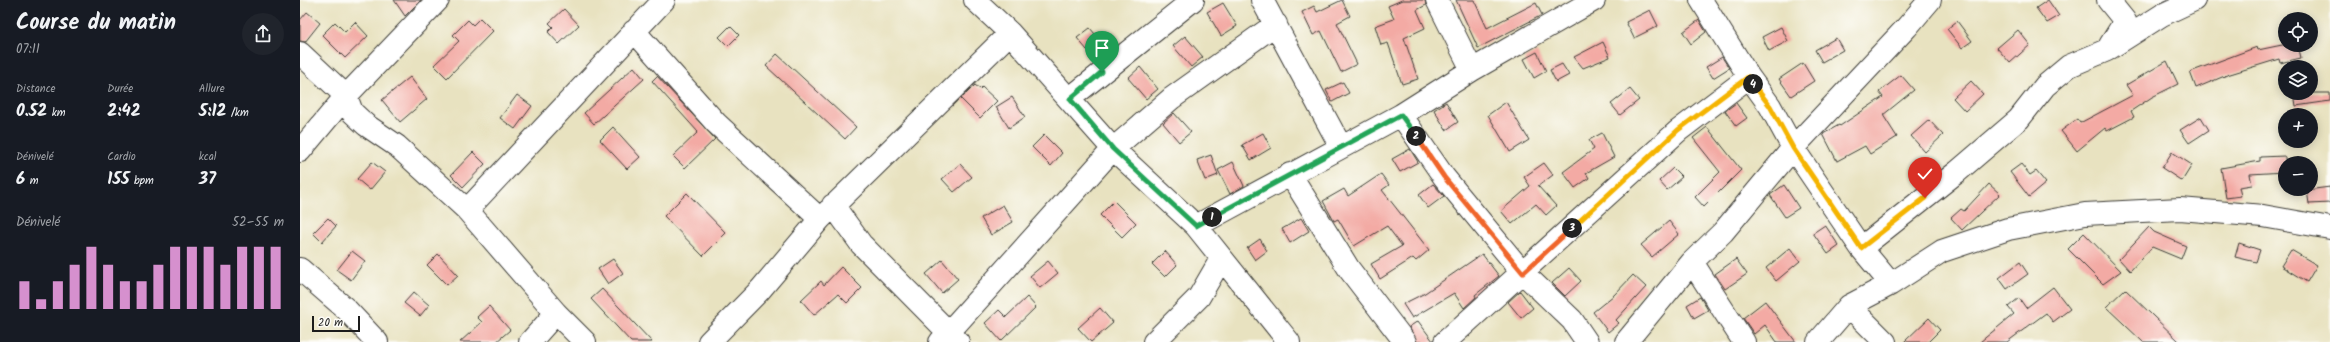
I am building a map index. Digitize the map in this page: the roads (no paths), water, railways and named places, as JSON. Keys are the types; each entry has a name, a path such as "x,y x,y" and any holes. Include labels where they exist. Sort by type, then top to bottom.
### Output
{"street":[{"path":"300,151 346,96 438,0"},
{"path":"466,210 664,0"},
{"path":"975,0 1010,33 1113,149 1196,226 1289,342"},
{"path":"1070,99 1193,0"},
{"path":"1262,0 1341,147"},
{"path":"1437,0 1472,70"},
{"path":"1196,226 1401,115 1472,70 1594,0"},
{"path":"1701,0 1748,77 1770,106 1793,148 1861,248 1891,284"},
{"path":"1626,342 1692,262 1722,232 1793,148 1907,27 1930,0"},
{"path":"2107,50 2125,21 2108,0"},
{"path":"1861,248 1957,172 2020,119 2045,86 2069,66 2107,50 2162,15 2194,0"},
{"path":"634,31 716,123 826,212 861,244 949,339 1113,149 1172,98 1276,24"},
{"path":"710,342 760,290 826,212 1010,33"},
{"path":"300,53 346,96 352,112 366,125 397,146 466,210 556,313 585,342"},
{"path":"1445,342 1523,273 1678,130 1748,77"},
{"path":"1401,115 1444,177 1523,273 1572,320 1586,342"},
{"path":"1290,174 1349,268 1405,342"},
{"path":"1818,342 1849,306 1891,284 1942,251 2008,229 2086,214 2180,209 2263,216 2330,228"},
{"path":"1154,342 1199,297 1221,259"},
{"path":"1692,262 1744,342"},
{"path":"300,269 346,309 377,342"},
{"path":"1849,306 1885,342"},
{"path":"530,342 556,313"}]}
